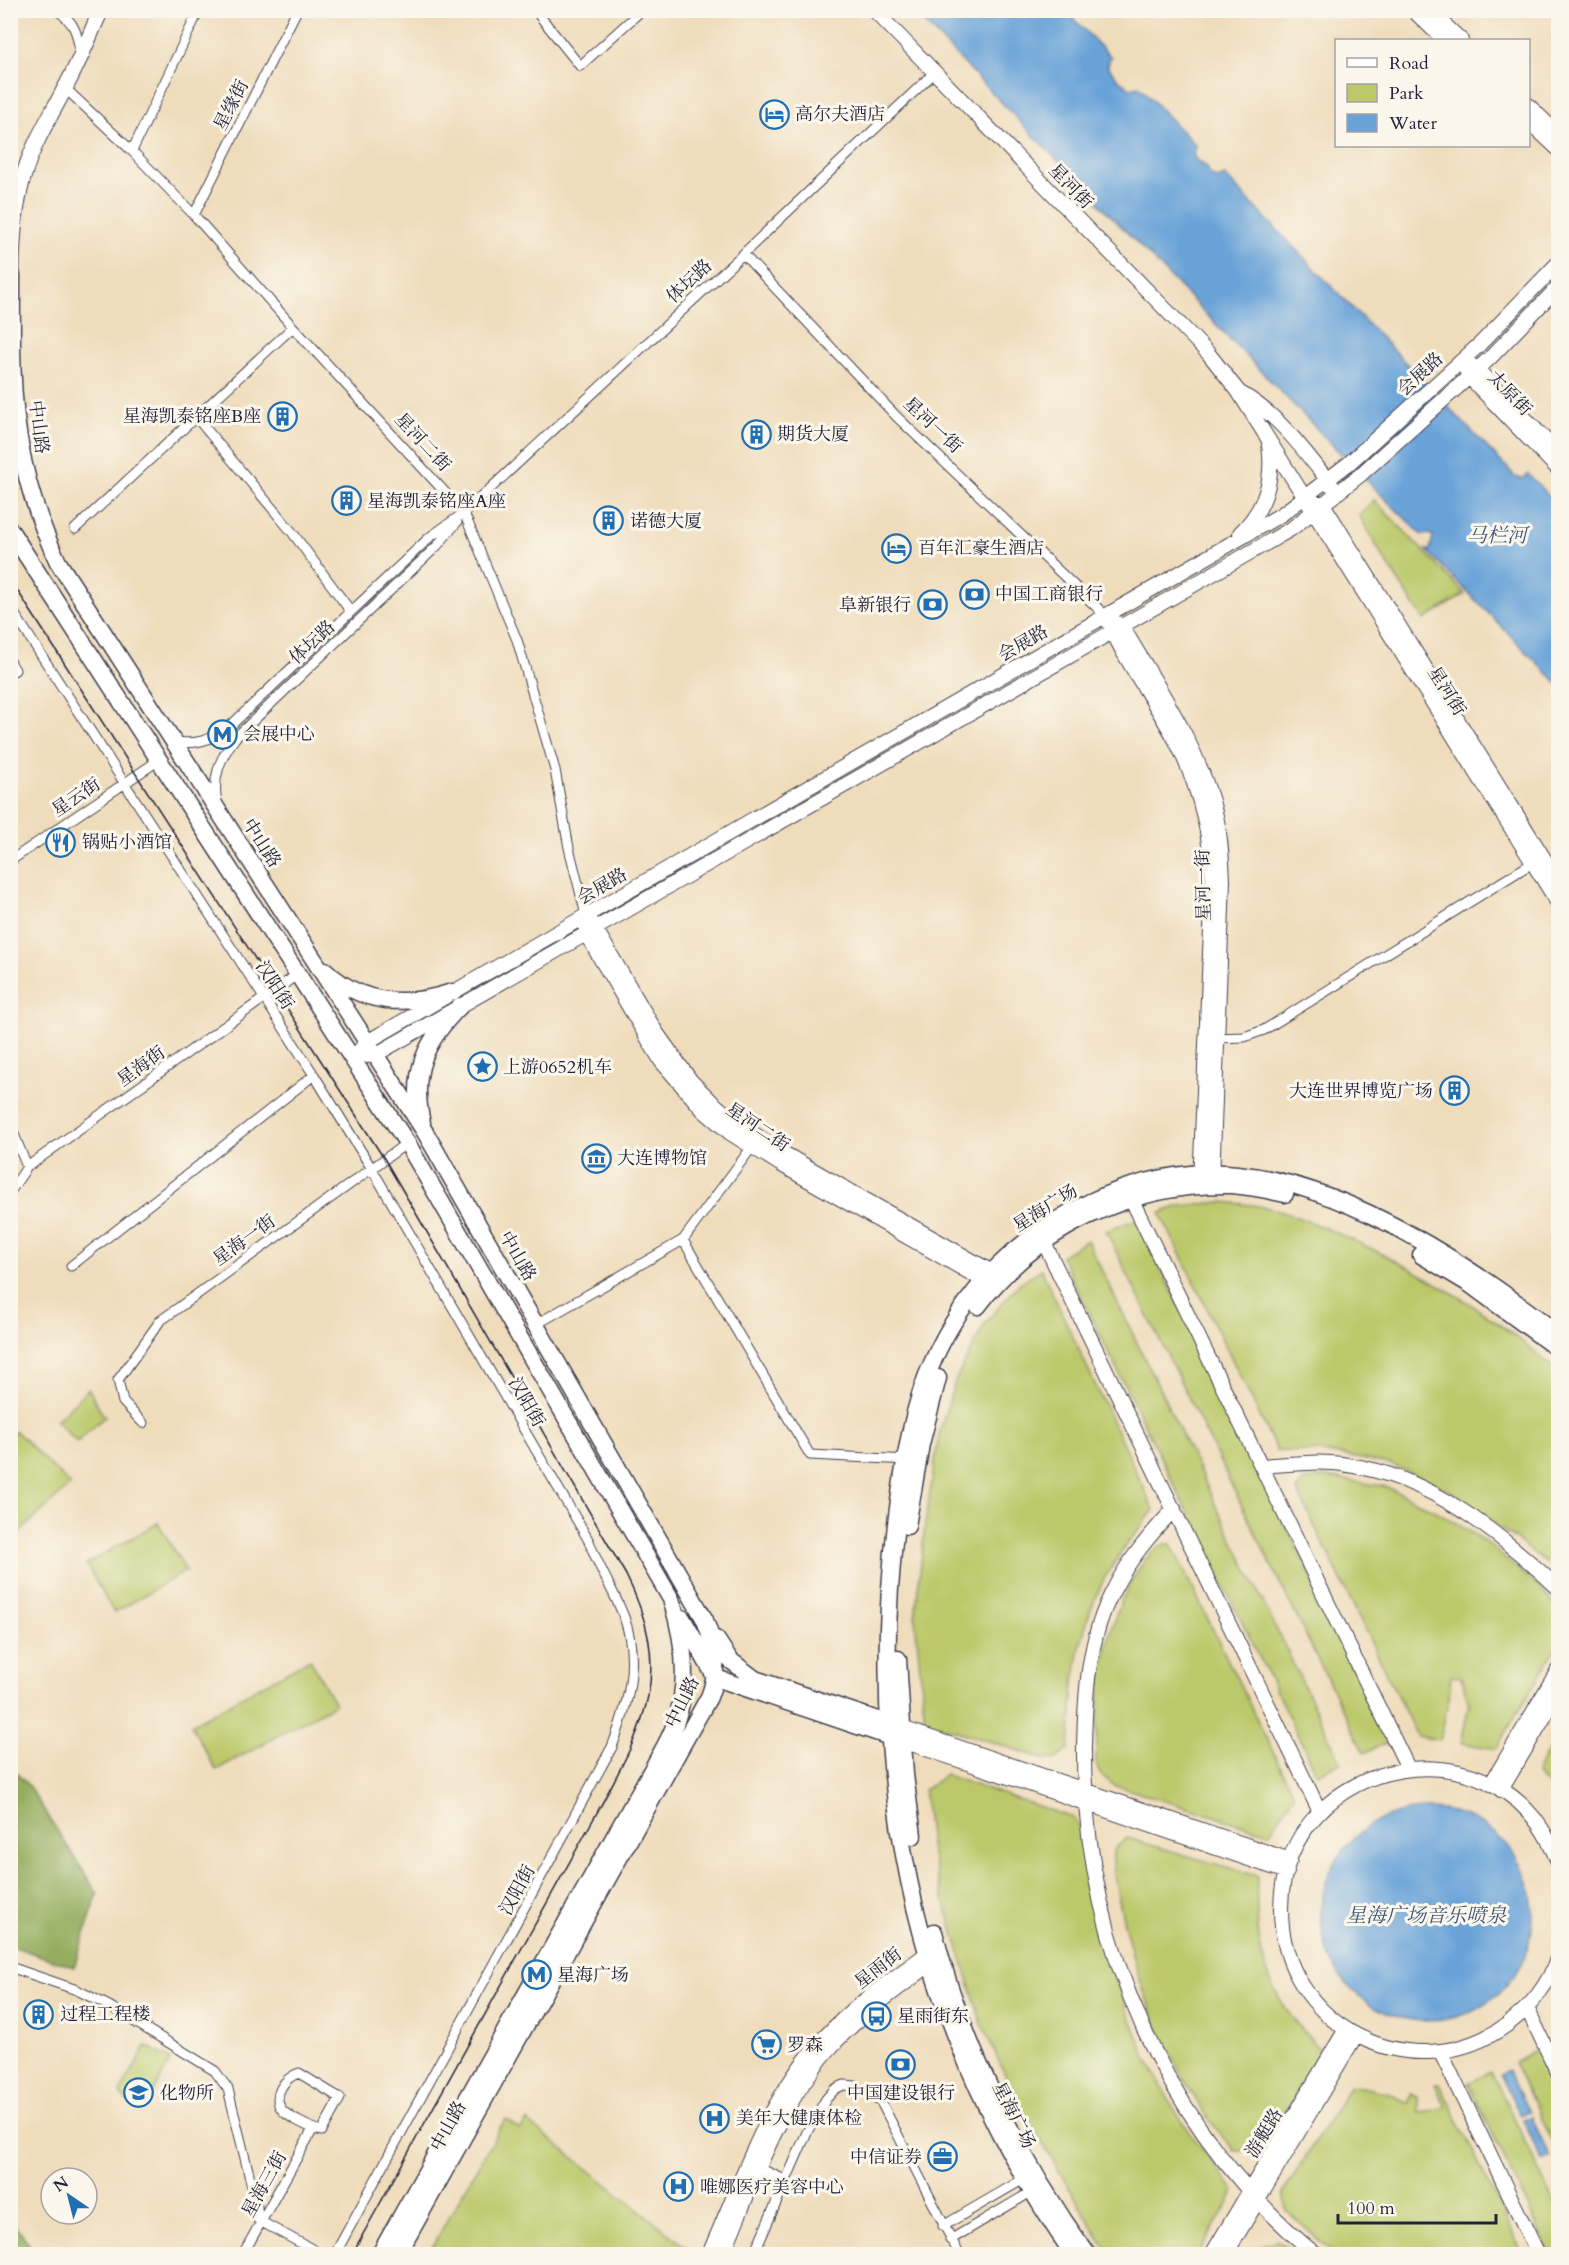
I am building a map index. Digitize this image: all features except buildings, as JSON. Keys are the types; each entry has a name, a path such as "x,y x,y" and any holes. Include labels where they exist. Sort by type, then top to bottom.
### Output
{"highway":[{"name":"中山路","path":"11,277 15,449 43,530 58,562 424,1132 705,1620 714,1649 716,1678 709,1697 398,2254"},
{"name":"中山路","path":"10,530 407,1143 671,1599 678,1620 684,1660 681,1705 675,1725 380,2254"},
{"path":"314,959 330,975 349,988 369,996 408,1002 456,999"},
{"path":"424,1132 419,1111 418,1072 424,1053 456,999"},
{"name":"星海广场","path":"1206,1180 1234,1173 1267,1178 1300,1186 1341,1201 1409,1235 1475,1274 1558,1334"},
{"name":"星海广场","path":"1073,2254 1004,2114 933,1958 914,1902 898,1815 896,1733 887,1666 890,1587 912,1460 919,1401 932,1362 951,1325 1022,1244 1042,1237 1082,1206 1129,1193 1159,1180 1206,1180 1296,1197 1327,1207 1357,1221 1471,1285 1558,1349"},
{"path":"671,1599 716,1678 896,1733"},
{"path":"705,1620 730,1660 755,1679 896,1733"},
{"name":"星海广场","path":"1037,2180 1088,2254"}],"main road":[{"path":"11,277 15,213 23,177 44,127 101,10"}],"street":[{"path":"57,10 77,31 81,55"},
{"path":"132,151 199,10"},
{"name":"星缘街","path":"194,215 297,10"},
{"path":"536,10 580,66 642,10"},
{"name":"星河街","path":"874,10 1208,353 1238,391 1304,497"},
{"path":"1413,10 1443,39"},
{"path":"1429,10 1460,39"},
{"name":"体坛路","path":"175,742 200,743 227,729 430,537 464,513 935,72"},
{"name":"星河二街","path":"65,88 132,151 194,215 293,327 464,513 517,640 555,770 586,915 592,931 661,1062 704,1111 730,1133 993,1279"},
{"path":"1530,107 1558,134"},
{"path":"1530,123 1558,149"},
{"name":"星河一街","path":"743,254 897,417 1106,615 1182,731 1201,771 1216,814 1223,880 1218,1038 1206,1180"},
{"path":"1462,360 1558,262"},
{"name":"太原街","path":"1473,373 1558,287"},
{"path":"75,529 293,327"},
{"name":"会展路","path":"352,1059 456,999 586,915 1282,514 1348,464 1462,360 1473,373 1359,476 1291,529 592,931 456,999"},
{"name":"太原街","path":"1473,373 1558,453"},
{"name":"太原街","path":"1473,373 1558,469"},
{"name":"星河街","path":"1238,391 1271,414 1287,429 1338,493"},
{"path":"196,417 292,532 349,609"},
{"path":"1226,546 1254,517 1263,502 1269,485 1272,465 1268,440"},
{"path":"1304,497 1318,508"},
{"name":"星河街","path":"1318,508 1538,859 1558,903"},
{"name":"体坛路","path":"218,809 215,779 219,764 235,738 437,546 464,513"},
{"name":"汉阳街","path":"10,607 314,1075 372,1169 589,1541 594,1558 624,1618 631,1651 630,1692 612,1747 335,2254"},
{"name":"星河一街","path":"1117,629 1185,760 1199,798 1209,837 1213,884 1206,1180"},
{"path":"10,662 15,670 10,673"},
{"name":"星云街","path":"10,861 159,760"},
{"path":"1218,1038 1244,1037 1263,1030 1538,859"},
{"name":"星河街","path":"1538,859 1558,881"},
{"name":"星河二街","path":"592,931 656,1032 691,1081 711,1101 738,1124 785,1154 993,1279"},
{"name":"星海街","path":"10,1192 27,1167 298,974"},
{"path":"71,1266 314,1075"},
{"path":"10,1124 27,1167"},
{"name":"星海一街","path":"142,1423 123,1402 118,1380 160,1321 407,1143"},
{"path":"535,1325 683,1240 752,1147"},
{"path":"1129,1193 1408,1768"},
{"path":"1042,1237 1320,1812"},
{"path":"683,1240 810,1455 912,1460"},
{"path":"1262,1466 1306,1462 1348,1465 1389,1474 1424,1489 1481,1524 1518,1552 1558,1588"},
{"path":"1174,1509 1142,1546 1113,1589 1091,1655 1084,1724 1086,1797 1091,1854 1104,1920 1124,1984 1165,2072 1199,2126 1254,2195 1315,2254"},
{"path":"1496,1787 1558,1670"},
{"path":"1496,1787 1558,1694"},
{"path":"896,1733 1288,1866"},
{"path":"1558,1863 1545,1833 1531,1815 1496,1787 1456,1771 1435,1767 1408,1768 1373,1777 1354,1786 1336,1797 1320,1812 1307,1828 1288,1866 1281,1907 1286,1949 1294,1969 1317,2004 1351,2032 1389,2048 1411,2052 1440,2051 1478,2042 1498,2031 1527,2008 1546,1984 1558,1958"},
{"name":"星雨街","path":"723,2254 769,2118 804,2062 822,2040 869,1997 933,1958"},
{"path":"10,1967 88,1995 215,2071 228,2089 257,2207 258,2220 321,2254"},
{"path":"1527,2008 1558,2073"},
{"name":"游艇路","path":"1212,2254 1254,2195 1351,2032"},
{"path":"1440,2051 1538,2254"},
{"path":"299,2073 340,2098 322,2131 313,2129 282,2110 279,2101 279,2091 284,2082 299,2073"},
{"path":"754,2254 807,2132 826,2099 835,2089 844,2085 856,2086 881,2102 959,2254"},
{"name":"星海三街","path":"245,2252 313,2129"},
{"path":"752,2169 784,2183"},
{"name":"星雨街","path":"709,2254 752,2169"},
{"path":"943,2226 1037,2180"},
{"path":"950,2240 1037,2180"},
{"name":"游艇路","path":"1226,2254 1254,2195"},
{"path":"245,2252 255,2254"}],"green space":[{"path":"1374,500 1465,594 1424,620 1359,515"},
{"path":"1222,1202 1258,1206 1285,1213 1389,1257 1478,1309 1533,1350 1558,1372 1558,1571 1451,1491 1390,1464 1323,1452 1277,1451 1160,1213 1179,1206"},
{"path":"1137,1219 1391,1741 1364,1753 1106,1231"},
{"path":"1087,1240 1341,1762 1317,1774 1061,1256"},
{"path":"1041,1269 1154,1510 1123,1549 1104,1579 1090,1611 1080,1646 1074,1683 1069,1749 1056,1759 1048,1760 925,1721 915,1618 925,1525 939,1435 955,1381 986,1322 1020,1283"},
{"path":"88,1389 105,1416 77,1442 56,1421"},
{"path":"16,1431 70,1485 11,1540 11,1435"},
{"path":"1325,1477 1387,1487 1438,1512 1486,1542 1542,1590 1558,1608 1558,1645 1496,1749 1461,1743 1469,1704 1461,1677 1451,1676 1440,1740 1417,1736 1297,1490 1303,1481"},
{"path":"158,1523 186,1571 114,1613 86,1564"},
{"path":"1171,1544 1294,1795 1269,1833 1114,1785 1100,1774 1096,1764 1100,1688 1116,1614 1139,1569 1154,1550"},
{"path":"310,1659 335,1704 216,1770 191,1725"},
{"path":"1558,1733 1558,1795 1536,1773"},
{"path":"11,1768 28,1785 98,1894 74,1967 11,1946"},
{"path":"945,1775 1073,1818 1080,1827 1102,1929 1134,2028 1171,2104 1235,2191 1198,2254 1109,2254 1018,2103 982,2024 939,1885 930,1846 924,1790"},
{"path":"1127,1838 1257,1876 1257,1917 1267,1972 1284,2007 1322,2052 1262,2150 1234,2150 1213,2125 1195,2097 1162,2037 1128,1941 1116,1887 1113,1850"},
{"path":"146,2046 171,2059 144,2110 126,2101 120,2093"},
{"path":"1538,2050 1558,2092 1558,2153 1514,2062"},
{"path":"1491,2071 1558,2209 1558,2254 1551,2254 1468,2083"},
{"path":"1435,2084 1440,2084 1523,2254 1334,2254 1287,2211 1283,2193 1351,2085 1390,2093 1408,2103 1411,2094 1418,2097 1419,2113 1446,2107"},
{"path":"505,2119 520,2130 527,2121 695,2254 428,2254"},
{"path":"11,2222 22,2233 35,2254 11,2254"},
{"path":"1277,2240 1294,2254 1248,2254 1250,2250"}],"water":[{"name":"马栏河","path":"913,11 1066,11 1111,57 1107,65 1117,78 1130,88 1139,86 1197,147 1193,151 1195,159 1207,167 1210,175 1218,179 1225,176 1513,474 1512,476 1523,479 1528,474 1558,505 1558,684 1425,549 1430,551 1433,536 1422,535 1369,483"},
{"name":"星海广场音乐喷泉","path":"1417,1809 1437,1809 1458,1813 1477,1821 1502,1840 1515,1856 1525,1874 1531,1894 1533,1915 1531,1936 1525,1956 1515,1974 1502,1990 1477,2009 1458,2017 1437,2021 1417,2021 1396,2017 1377,2009 1345,1982 1333,1965 1325,1946 1321,1925 1321,1905 1325,1884 1333,1865 1360,1833 1377,1821 1396,1813"},
{"path":"1508,2070 1529,2111 1520,2115 1500,2074"},
{"path":"1531,2116 1550,2157 1542,2161 1523,2120"}],"tram line":[{"path":"10,579 385,1160 626,1575 641,1609 649,1640 651,1668 648,1695 641,1722 616,1778 352,2254"}],"place":[{"name":"高尔夫酒店","path":"774,114"},
{"name":"星海凯泰铭座B座","path":"282,416"},
{"name":"期货大厦","path":"756,434"},
{"name":"星海凯泰铭座A座","path":"346,501"},
{"name":"诺德大厦","path":"609,521"},
{"name":"百年汇豪生酒店","path":"897,548"},
{"name":"中国工商银行","path":"974,594"},
{"name":"阜新银行","path":"932,605"},
{"name":"会展中心","path":"222,734"},
{"name":"锅贴小酒馆","path":"61,842"},
{"name":"上游0652机车","path":"482,1067"},
{"name":"大连世界博览广场","path":"1454,1091"},
{"name":"大连博物馆","path":"596,1158"},
{"name":"星海广场","path":"536,1975"},
{"name":"过程工程楼","path":"39,2014"},
{"name":"星雨街东","path":"876,2016"},
{"name":"罗森","path":"766,2045"},
{"name":"中国建设银行","path":"901,2064"},
{"name":"化物所","path":"139,2093"},
{"name":"美年大健康体检","path":"715,2118"},
{"name":"中信证券","path":"943,2157"},
{"name":"唯娜医疗美容中心","path":"679,2187"}]}
